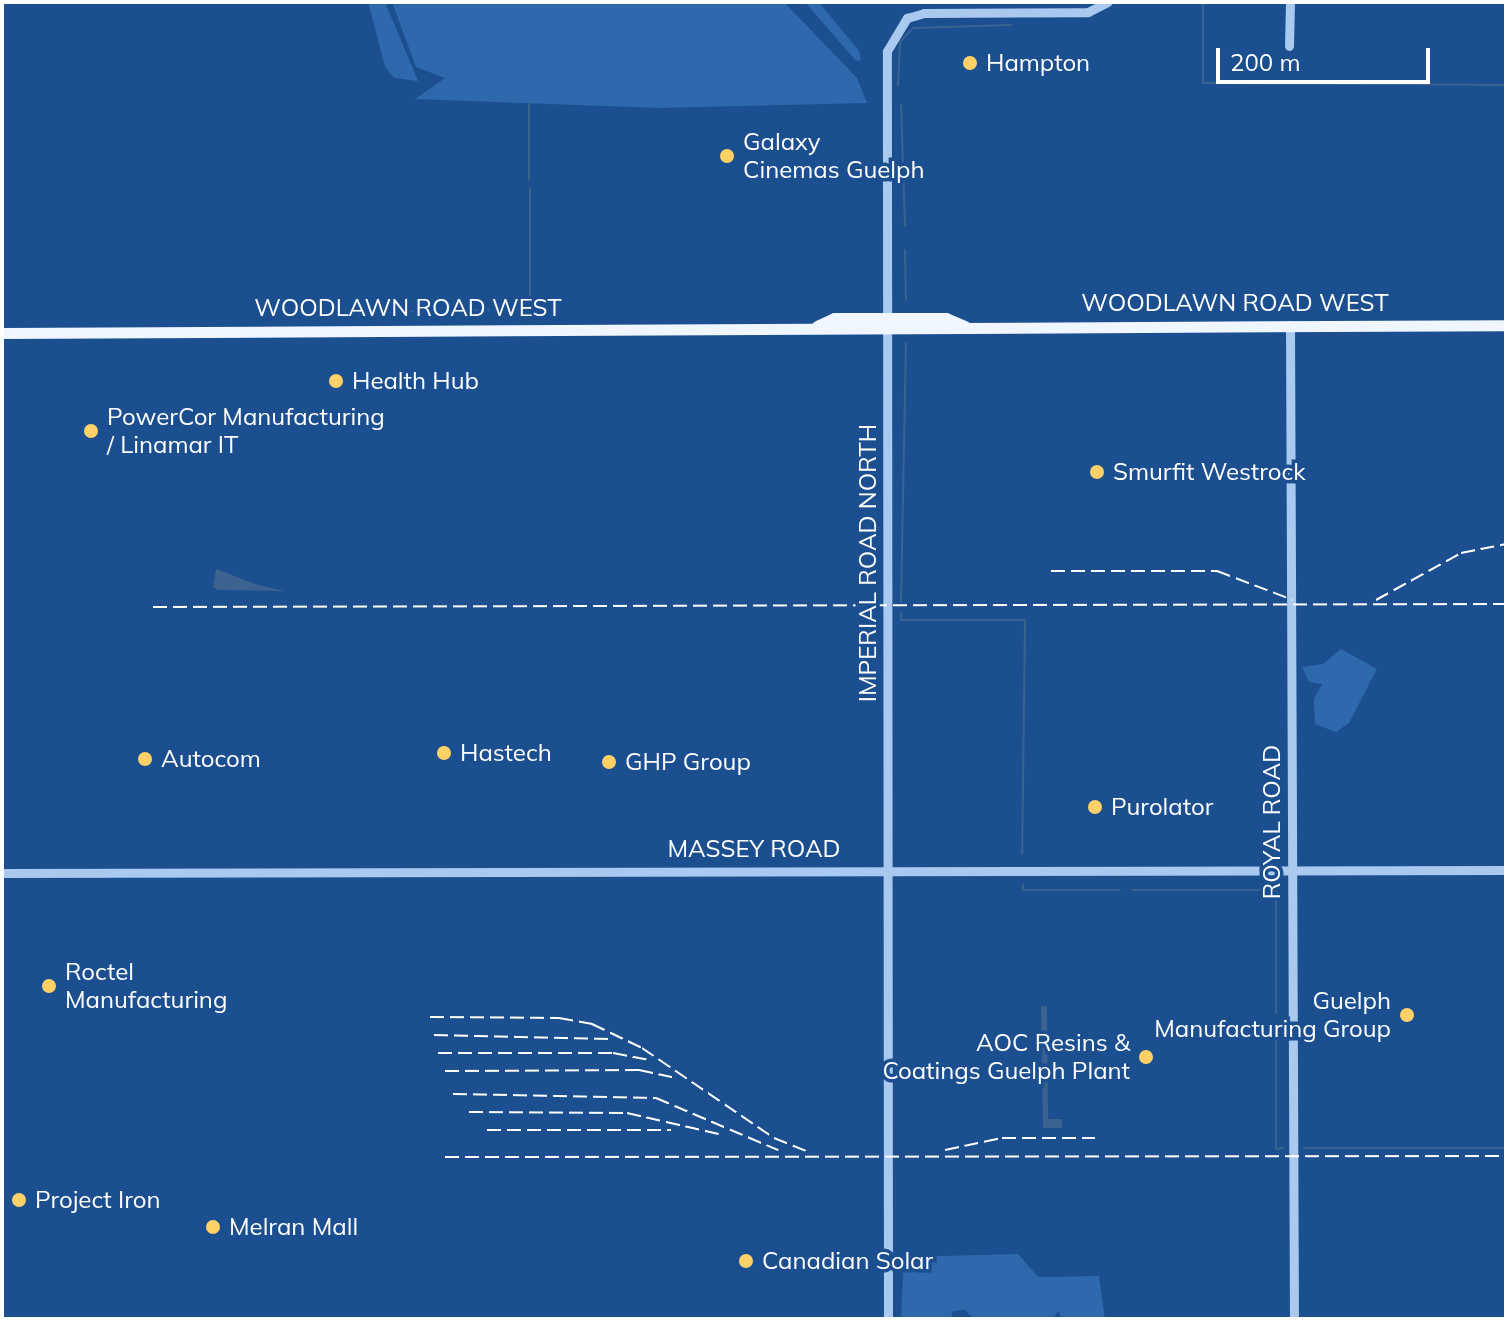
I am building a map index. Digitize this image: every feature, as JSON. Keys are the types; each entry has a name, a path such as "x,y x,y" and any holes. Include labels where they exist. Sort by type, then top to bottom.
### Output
{"main road":[{"name":"WOODLAWN ROAD WEST","path":"2,333 815,327 834,318 887,324 946,318 965,326 1506,325"}],"street":[{"name":"IMPERIAL ROAD NORTH","path":"888,1319 887,51 895,32 907,18 924,13 1088,12 1108,2"},
{"path":"1289,46 1290,2"},
{"name":"ROYAL ROAD","path":"1290,325 1294,1319"},
{"name":"MASSEY ROAD","path":"2,873 890,868 1506,870"}],"shaded area":[{"path":"368,2 385,2 418,81 394,78 385,67"},
{"path":"392,2 784,2 857,78 867,103 660,108 415,99 445,78 416,67"},
{"path":"805,2 819,2 859,51 861,60 856,61"},
{"path":"216,569 258,585 285,591 218,590 213,587"},
{"path":"1341,649 1377,669 1349,723 1336,732 1315,724 1314,699 1322,684 1309,682 1302,667 1323,664"},
{"path":"1041,1006 1047,1006 1048,1119 1062,1119 1062,1128 1043,1128"},
{"path":"1018,1254 1038,1277 1099,1276 1105,1319 1062,1319 1058,1311 1053,1319 974,1319 965,1310 953,1311 951,1319 901,1319 904,1257"}],"waterway":[{"path":"1203,2 1203,83 1506,85"},
{"path":"898,85 900,42 913,28 1011,25"},
{"path":"529,103 529,180"},
{"path":"901,105 905,226"},
{"path":"501,310 530,310 530,188"},
{"path":"905,250 906,300"},
{"path":"466,310 489,310"},
{"path":"356,312 452,311"},
{"path":"317,312 344,312"},
{"path":"901,601 906,343"},
{"path":"901,613 901,620 1025,620 1022,854"},
{"path":"1023,885 1023,890 1120,890"},
{"path":"1132,890 1276,890 1276,1013"},
{"path":"1276,1025 1276,1149 1284,1148"},
{"path":"1304,1148 1506,1148"}],"railway":[{"path":"1376,600 1461,553 1506,544"},
{"path":"1051,571 1217,571 1293,600"},
{"path":"153,607 1506,604"},
{"path":"430,1017 559,1018 592,1024 642,1048 774,1138 807,1151"},
{"path":"434,1035 610,1039"},
{"path":"438,1053 613,1053 649,1060"},
{"path":"445,1071 639,1070 676,1078"},
{"path":"453,1094 656,1098 778,1150"},
{"path":"469,1112 627,1113 719,1134"},
{"path":"487,1130 671,1130"},
{"path":"945,1150 1002,1138 1095,1138"},
{"path":"445,1157 1506,1156"}],"place":[{"name":"Hampton","path":"970,63"},
{"name":"Galaxy Cinemas Guelph","path":"727,156"},
{"name":"Health Hub","path":"336,381"},
{"name":"PowerCor Manufacturing / Linamar IT","path":"91,431"},
{"name":"Smurfit Westrock","path":"1097,472"},
{"name":"Hastech","path":"444,753"},
{"name":"Autocom","path":"145,759"},
{"name":"GHP Group","path":"609,762"},
{"name":"Purolator","path":"1095,807"},
{"name":"Roctel Manufacturing","path":"49,986"},
{"name":"Guelph Manufacturing Group","path":"1407,1015"},
{"name":"AOC Resins & Coatings Guelph Plant","path":"1146,1057"},
{"name":"Project Iron","path":"19,1200"},
{"name":"Melran Mall","path":"213,1227"},
{"name":"Canadian Solar","path":"746,1261"}]}
